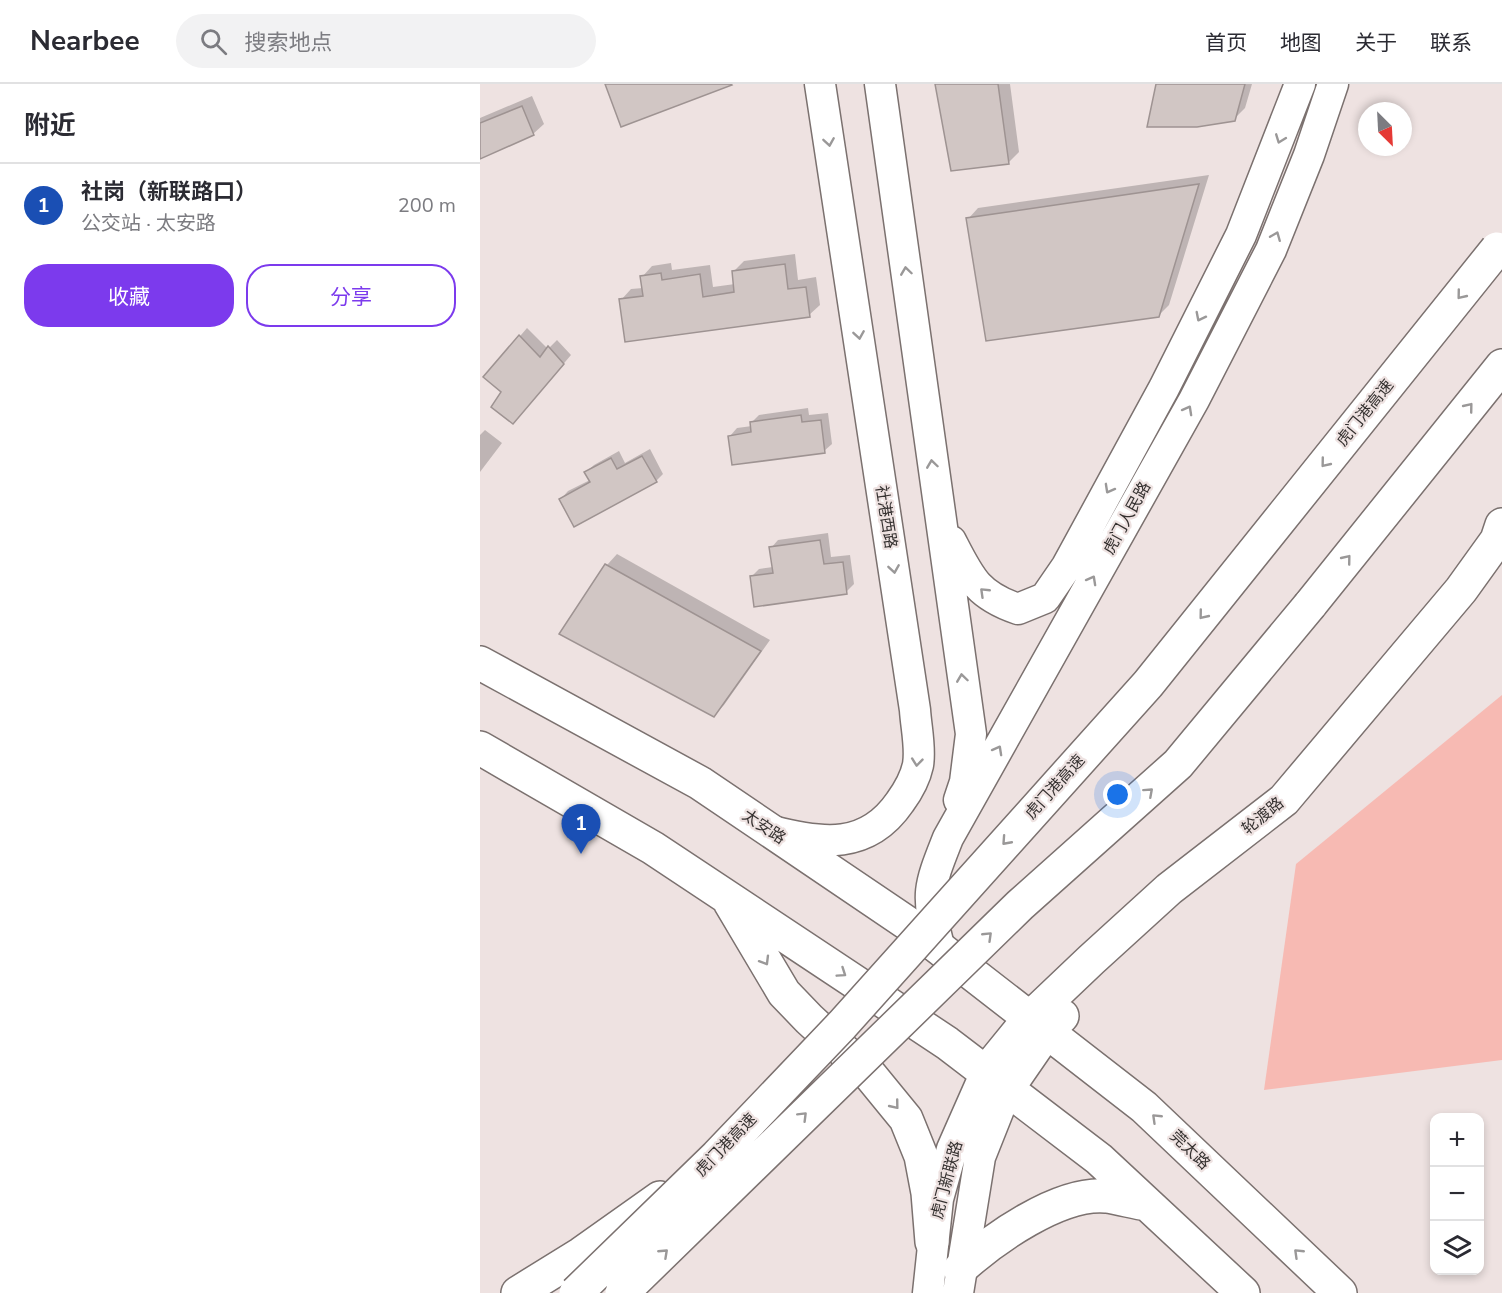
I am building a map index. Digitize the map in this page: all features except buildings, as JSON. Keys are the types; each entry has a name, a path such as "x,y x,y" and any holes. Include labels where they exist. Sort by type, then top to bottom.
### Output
{"main road":[{"name":"虎门港高速","path":"576,1293 717,1156 842,1025 1148,684 1500,246"},
{"name":"虎门港高速","path":"622,1293 1020,905 1178,764 1502,366"},
{"name":"轮渡路","path":"996,1080 1038,1025 1170,890 1284,800 1461,590 1497,540 1502,525"},
{"name":"轮渡路","path":"1038,1025 1172,906 1323,781 1481,590 1502,558"},
{"name":"太安路","path":"480,663 700,783 940,949 1038,1025"},
{"path":"480,748 653,848 947,1043 1099,1160 1243,1293"},
{"path":"723,894 736,909 784,993 870,1075 906,1119 921,1155 933,1242"},
{"name":"莞太路","path":"1038,1025 1144,1107 1340,1293"},
{"path":"518,1293 581,1254 717,1156"},
{"path":"959,1281 986,1245 1018,1225 1060,1204 1104,1196 1147,1204"}],"street":[{"name":"社港西路","path":"770,830 803,839 838,841 868,833 892,814 910,788 918,764 915,710 820,84"},
{"path":"880,84 971,734 965,782 948,838"},
{"name":"虎门人民路","path":"937,500 950,539 970,578 994,601 1018,609 1045,598 1067,566 1164,388 1241,235 1300,84"},
{"name":"虎门人民路","path":"940,949 929,908 932,880 948,838 1199,390 1271,250 1309,155 1333,84"},
{"name":"虎门新联路","path":"928,1293 938,1199 952,1149 996,1080"},
{"name":"虎门新联路","path":"959,1281 996,1080"}],"shaded area":[{"path":"1502,695 1502,1060 1264,1090 1296,864"}],"place":[{"name":"社岗（新联路口）","path":"581,854"}]}
